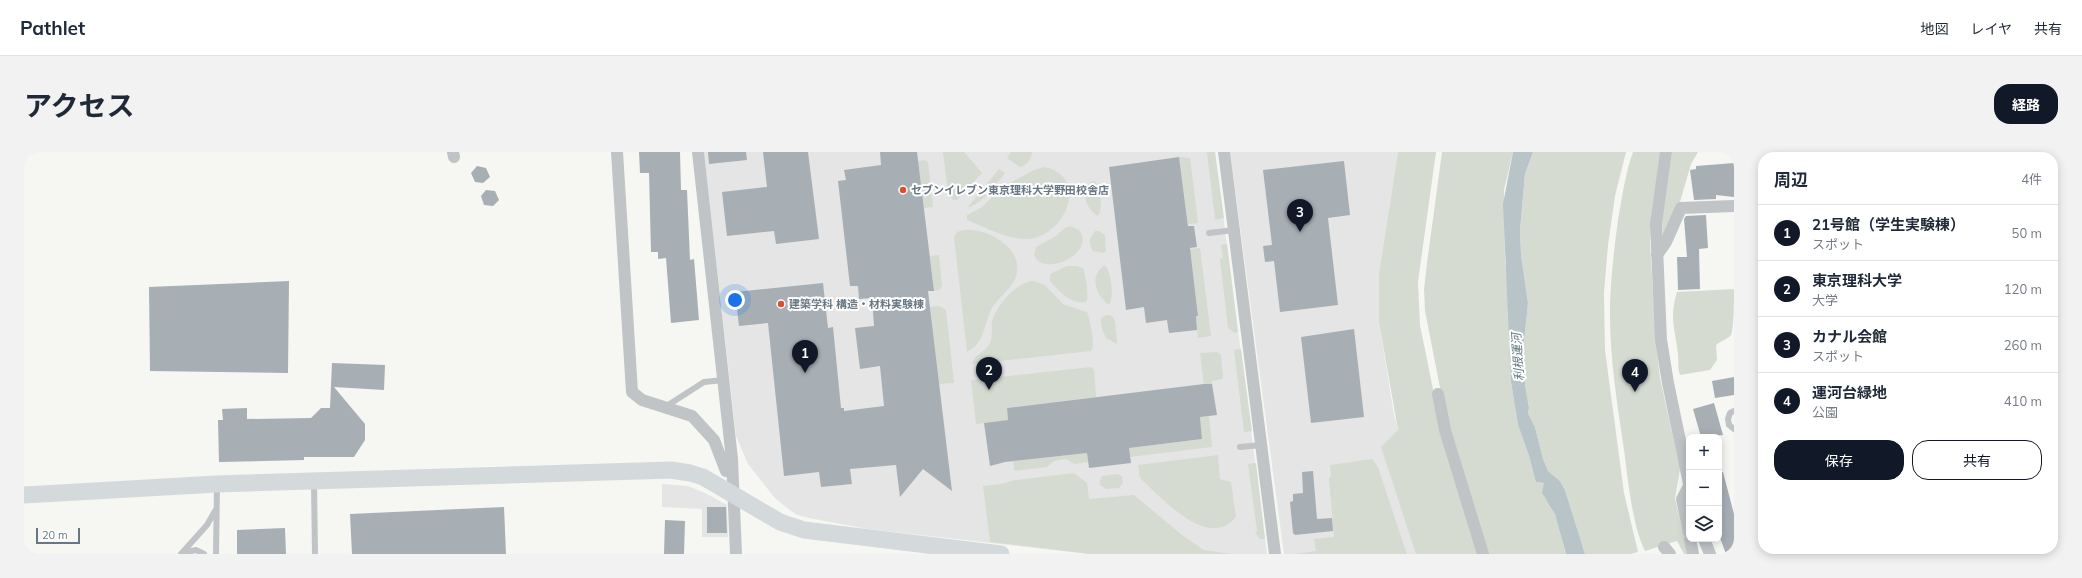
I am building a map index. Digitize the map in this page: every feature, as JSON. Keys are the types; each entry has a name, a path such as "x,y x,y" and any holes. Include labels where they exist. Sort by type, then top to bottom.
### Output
{"street":[{"path":"617,152 632,392 642,400 692,416 714,440 726,471"},
{"path":"698,152 732,458 736,554"},
{"path":"1224,152 1275,554"},
{"path":"1666,152 1656,224 1661,340 1686,470"},
{"path":"1657,255 1666,242 1681,208 1734,206"},
{"path":"1438,394 1445,430 1483,554"},
{"path":"24,495 218,484 670,470 690,473 703,477 780,522 804,530 1001,554"},
{"path":"1686,491 1682,499 1686,518"},
{"path":"1691,542 1693,554"},
{"path":"1705,542 1710,554"}],"lane":[{"path":"1209,233 1234,230"},
{"path":"665,407 704,382 724,380"},
{"path":"1734,411 1730,413 1728,419 1729,425 1734,429"},
{"path":"1240,447 1261,445"},
{"path":"314,481 315,554"},
{"path":"216,554 216,510 218,484"},
{"path":"181,554 207,525 216,510"},
{"path":"181,554 196,550 204,554"}],"shaded area":[{"path":"704,152 1215,152 1267,554 1090,554 868,529 797,515 787,508 774,497 748,464 736,436"},
{"path":"943,152 964,152 982,173 957,200 953,200 948,193"},
{"path":"1011,152 1032,152 1029,161 1020,167 1007,158"},
{"path":"1207,152 1215,152 1224,218 1215,220"},
{"path":"1230,152 1398,152 1379,273 1379,322 1394,415 1425,529 1434,554 1284,554"},
{"path":"1398,152 1436,152 1418,282 1420,325 1436,404 1478,554 1416,554 1381,447 1398,430 1379,322 1379,273"},
{"path":"1442,152 1513,152 1504,190 1505,261 1508,284 1511,382 1518,425 1535,479 1536,482 1544,483 1544,497 1549,502 1556,516 1566,554 1488,554 1443,403 1425,311 1424,289"},
{"path":"1533,152 1626,152 1615,196 1608,245 1604,293 1605,350 1624,493 1638,552 1631,554 1585,554 1565,490 1560,481 1548,471 1543,459 1535,427 1528,413 1529,408 1525,384 1524,342 1528,303 1521,255 1520,230 1525,174"},
{"path":"1633,152 1661,152 1652,210 1650,242 1656,344 1660,378 1680,469 1675,498 1688,554 1684,554 1677,541 1645,551 1637,528 1631,502 1616,396 1610,323 1611,284 1618,220 1626,177"},
{"path":"1672,152 1698,152 1691,164 1680,202 1663,239 1662,221"},
{"path":"1179,157 1190,158 1198,223 1188,224"},
{"path":"925,160 928,162 933,207 924,208 918,161"},
{"path":"1044,167 1059,173 1067,182 1069,194 1067,207 1061,219 1051,229 1039,237 1025,239 1003,235 967,220 967,215 982,207 1002,187 1034,170"},
{"path":"999,169 1005,173 988,194 973,206 967,208"},
{"path":"1092,181 1095,181 1100,194 1101,203 1098,216 1090,209 1085,195 1088,185"},
{"path":"1070,226 1079,230 1083,239 1081,247 1075,255 1056,264 1039,262 1034,255 1036,247"},
{"path":"974,230 984,233 1003,242 1015,258 1017,268 1013,283 992,308 981,338 973,348 967,352 954,237 957,232"},
{"path":"1095,231 1099,231 1105,235 1106,251 1104,253 1093,251 1090,246 1091,236"},
{"path":"1227,244 1238,332 1235,333 1228,328 1220,259 1223,258 1221,245"},
{"path":"1200,248 1211,336 1198,338 1196,316 1198,315 1190,249"},
{"path":"939,255 942,286 939,290 934,291 930,256"},
{"path":"1105,265 1112,285 1111,301 1109,305 1100,296 1095,280 1100,269"},
{"path":"1067,266 1077,266 1083,268 1087,291 1086,302 1070,299 1061,293 1050,281 1050,274"},
{"path":"1033,281 1045,285 1063,304 1087,312 1093,338 1091,351 972,364 975,358 986,349 990,343 992,321 998,308 1008,295 1020,285"},
{"path":"1734,289 1732,332 1729,337 1716,345 1717,360 1710,370 1680,375 1673,317 1673,309 1677,292"},
{"path":"940,306 946,310 954,383 939,384 930,307"},
{"path":"1111,315 1115,321 1117,344 1106,338 1101,325 1102,317"},
{"path":"1241,349 1252,431 1244,432 1234,350"},
{"path":"1217,352 1221,355 1223,379 1212,381 1212,384 1204,385 1200,353"},
{"path":"1091,367 1094,370 1096,397 1007,408 1008,420 976,424 971,380"},
{"path":"1209,416 1212,447 1130,457 1129,448 1202,439 1200,417"},
{"path":"1087,453 1088,462 1075,464 1066,459 1054,461 1047,467 1014,471 1013,461"},
{"path":"1218,455 1220,479 1231,482 1236,517 1225,526 1212,528 1199,525 1186,518 1160,497 1140,478 1138,465"},
{"path":"1372,459 1378,467 1407,554 1295,554 1316,551 1314,539 1334,537 1329,477 1331,477 1330,465"},
{"path":"1256,463 1265,539 1260,539 1255,533 1257,531 1248,464"},
{"path":"1074,473 1087,483 1089,499 1134,495 1182,535 1204,550 1231,554 1090,554 990,542 983,486 1002,484 1015,480"},
{"path":"1117,474 1122,476 1123,483 1119,488 1106,489 1100,485 1102,476"},
{"path":"662,484 688,486 727,505 728,537 702,537 702,509 662,507"}],"water":[{"name":"利根運河","path":"1513,152 1533,152 1525,174 1520,230 1521,255 1528,303 1524,342 1525,384 1529,408 1528,413 1535,427 1543,459 1548,471 1560,481 1565,490 1585,554 1566,554 1555,514 1542,493 1544,483 1536,482 1518,425 1511,382 1503,204"}],"building":[{"path":"639,152 680,152 681,190 687,190 690,260 694,259 699,320 671,323 666,258 658,259 658,252 651,252 649,173 640,173"},
{"path":"708,152 746,152 747,160 709,164"},
{"path":"763,152 808,152 819,239 776,244 774,231 727,236 722,192 767,187"},
{"path":"880,152 917,152 934,291 928,291 952,491 923,469 900,497 896,465 850,469 852,484 821,487 819,472 784,476 768,323 739,326 735,292 823,283 828,328 833,327 841,408 844,408 844,411 884,406 880,366 860,369 855,328 874,326 872,298 859,299 858,286 850,286 838,181 846,180 844,170 881,165"},
{"path":"1179,157 1188,226 1194,226 1197,247 1190,248 1198,316 1196,316 1197,330 1169,333 1167,320 1146,323 1144,307 1126,310 1109,167"},
{"path":"1344,161 1350,215 1328,218 1338,305 1280,312 1274,261 1265,262 1263,246 1272,245 1263,170"},
{"path":"1734,163 1734,197 1716,195 1716,199 1694,200 1690,170 1696,169 1696,166"},
{"path":"477,166 486,168 490,177 483,183 475,182 471,173"},
{"path":"486,190 495,191 499,200 493,206 484,205 481,196"},
{"path":"1706,215 1708,248 1699,249 1700,289 1678,290 1677,257 1687,257 1684,219 1686,216"},
{"path":"289,281 288,373 150,371 149,287"},
{"path":"1354,329 1364,417 1311,423 1301,337"},
{"path":"332,363 385,365 384,390 334,387 365,424 365,440 354,457 304,457 304,460 219,462 218,420 223,420 222,409 247,408 247,419 311,418 321,408 330,408"},
{"path":"1734,377 1734,395 1715,398 1712,381"},
{"path":"1212,384 1217,415 1200,417 1202,439 1129,448 1131,463 1089,468 1087,453 1005,462 990,466 984,423 1008,420 1007,408"},
{"path":"1714,403 1723,435 1700,434 1693,409"},
{"path":"1313,471 1317,519 1332,518 1333,531 1295,535 1293,533 1290,502 1293,501 1293,494 1303,493 1302,472"},
{"path":"1722,472 1734,514 1734,554 1726,554 1722,542"},
{"path":"504,507 506,554 352,554 350,514"},
{"path":"707,507 726,507 727,533 707,533"},
{"path":"665,520 685,521 684,554 664,554"},
{"path":"285,528 286,554 237,554 237,530"}],"place":[{"name":"セブンイレブン東京理科大学野田校舎店","path":"903,190"},
{"name":"カナル会館","path":"1300,232"},
{"name":"建築学科 構造・材料実験棟","path":"781,304"},
{"name":"21号館（学生実験棟）","path":"805,373"},
{"name":"東京理科大学","path":"989,390"},
{"name":"運河台緑地","path":"1635,392"}]}
